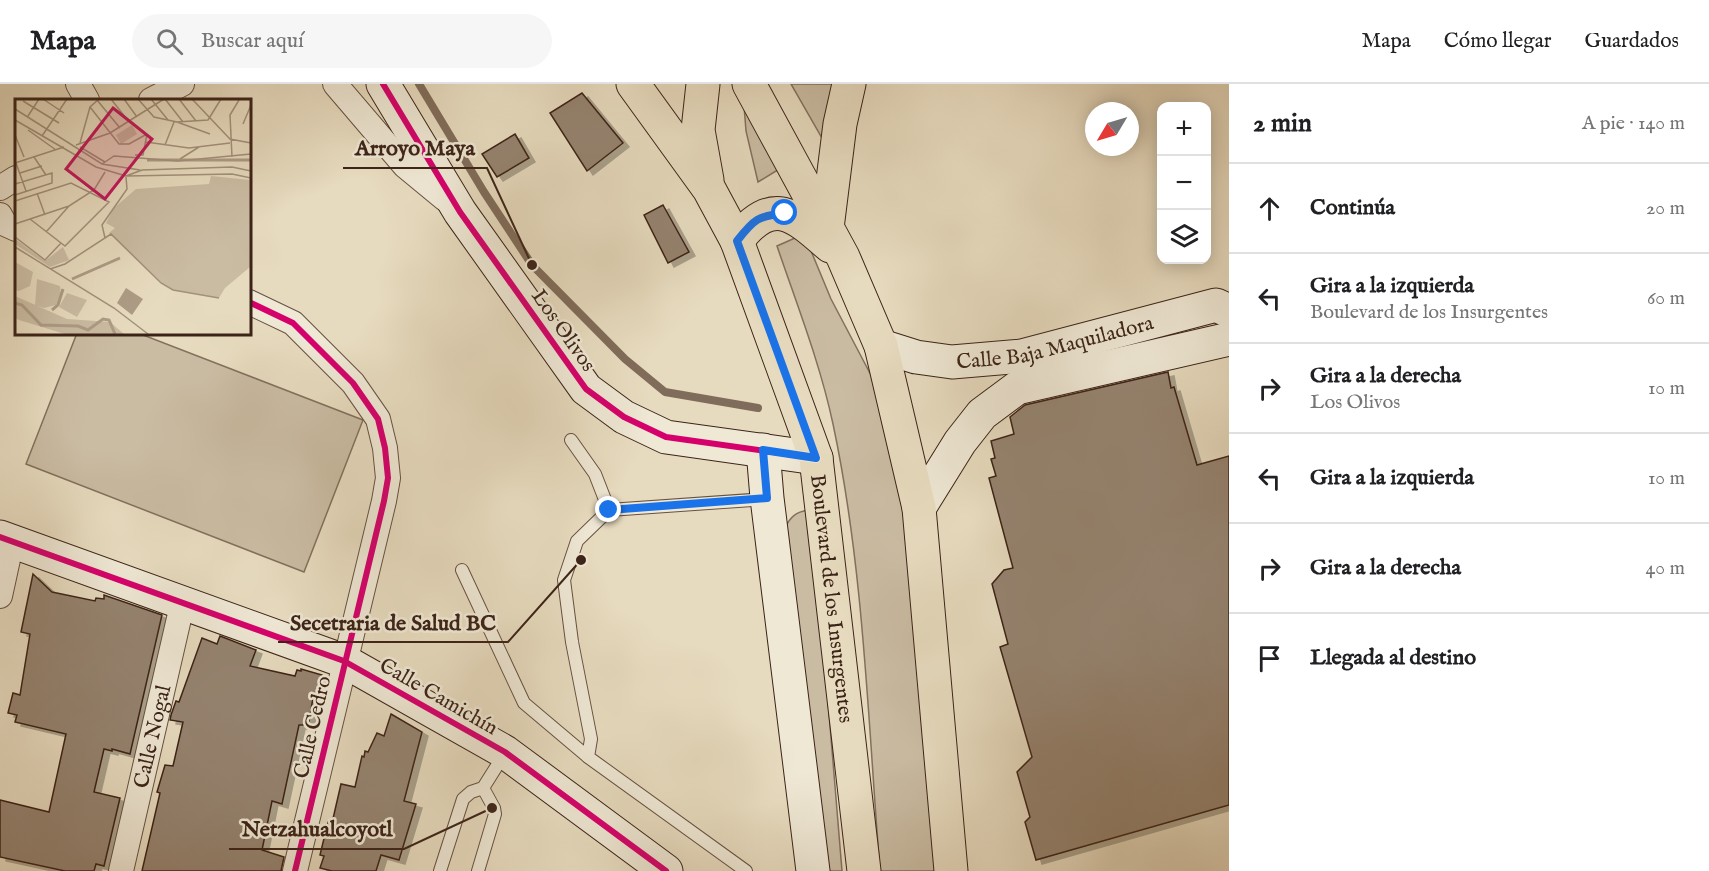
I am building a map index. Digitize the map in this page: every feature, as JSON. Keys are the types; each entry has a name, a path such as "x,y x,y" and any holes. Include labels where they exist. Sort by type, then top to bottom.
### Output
{"main road":[{"name":"Boulevard de los Insurgentes","path":"633,84 709,189 737,241 816,458 864,871"},
{"path":"703,84 698,129 709,189"},
{"path":"749,84 843,257 880,346 919,508 951,871"},
{"path":"827,228 840,124 849,84"},
{"path":"737,241 748,226 762,216 785,213 805,225 843,257"}],"street":[{"path":"78,84 86,99"},
{"path":"153,99 182,84"},
{"path":"335,84 405,166 460,212"},
{"name":"Los Olivos","path":"383,84 460,212 586,389 624,417 666,437 816,458"},
{"path":"0,188 15,179"},
{"path":"0,215 5,224 15,229"},
{"name":"Calle Cedro","path":"250,302 293,323 353,383 378,419 385,448 388,478 295,871"},
{"name":"Calle Baja Maquiladora","path":"880,346 916,357 952,362 1022,356 1216,305 1229,311"},
{"name":"Calle Baja Maquiladora","path":"919,508 960,442 982,414 1017,388 1229,339"},
{"path":"763,450 813,871"},
{"path":"0,596 6,539"},
{"name":"Calle Camichín","path":"6,539 344,661 506,752 666,871"},
{"name":"Calle Nogal","path":"121,871 183,601"}],"lane":[{"path":"571,440 595,474 609,510"},
{"path":"588,757 591,739 572,642 564,580 577,541 609,510 767,498"},
{"path":"462,570 524,703 588,757 746,871"},
{"path":"440,871 463,799 471,792 483,788 506,752"},
{"path":"478,871 495,814 483,788"}],"shaded area":[{"path":"791,84 836,84 826,145"},
{"path":"743,93 784,170 776,171 758,182 746,131"},
{"path":"804,234 831,299 873,379 905,489 941,871 880,871 864,646 852,534 843,479 822,379 777,246"},
{"path":"77,334 141,334 363,420 304,572 26,464"},
{"path":"808,510 815,544 842,871 819,871 785,528 794,516"}],"building":[{"path":"582,93 623,143 587,171 550,113"},
{"path":"515,134 529,158 497,177 482,154"},
{"path":"663,205 689,252 668,263 644,215"},
{"path":"1168,372 1171,388 1174,387 1197,465 1229,456 1229,805 1036,860 1025,822 1030,817 1017,772 1032,757 1000,647 1008,644 992,584 1004,570 1013,568 989,478 996,476 991,459 995,458 991,441 1014,434 1010,417 1025,405"},
{"path":"33,574 52,592 95,601 96,598 104,599 104,595 162,615 130,754 104,749 94,792 120,798 104,866 96,864 94,871 65,871 0,857 0,800 49,812 66,734 15,722 17,715 8,713 13,693 20,695 30,634 21,632"},
{"path":"220,636 256,650 250,666 295,676 297,670 301,671 301,669 322,675 317,699 313,698 309,721 306,720 304,725 299,725 282,804 272,801 262,850 284,857 281,871 142,871 160,793 157,792 165,765 173,766 183,722 170,720 171,715 176,701 179,702 202,638 217,644"},
{"path":"391,714 422,732 404,801 416,804 399,860 381,855 376,871 332,871 320,868 324,856 320,855 328,822 332,823 341,784 355,787 362,756 364,757 365,751 368,752 377,733 384,736"}],"waterway":[{"path":"419,84 484,192 532,265 625,359 665,392 758,408"}],"cycle path":[{"path":"383,84 460,212 586,389 624,417 666,437 816,458"},
{"path":"250,302 293,323 353,383 378,419 385,448 388,478 295,871"},
{"path":"0,537 344,661 505,752 666,871"}],"place":[{"name":"Arroyo Maya","path":"532,265"},
{"name":"Secetraria de Salud BC","path":"581,560"},
{"name":"Netzahualcoyotl","path":"492,808"}],"route":[{"path":"609,510 767,498 763,450 816,458 737,241 748,226 762,216 785,213"}]}
